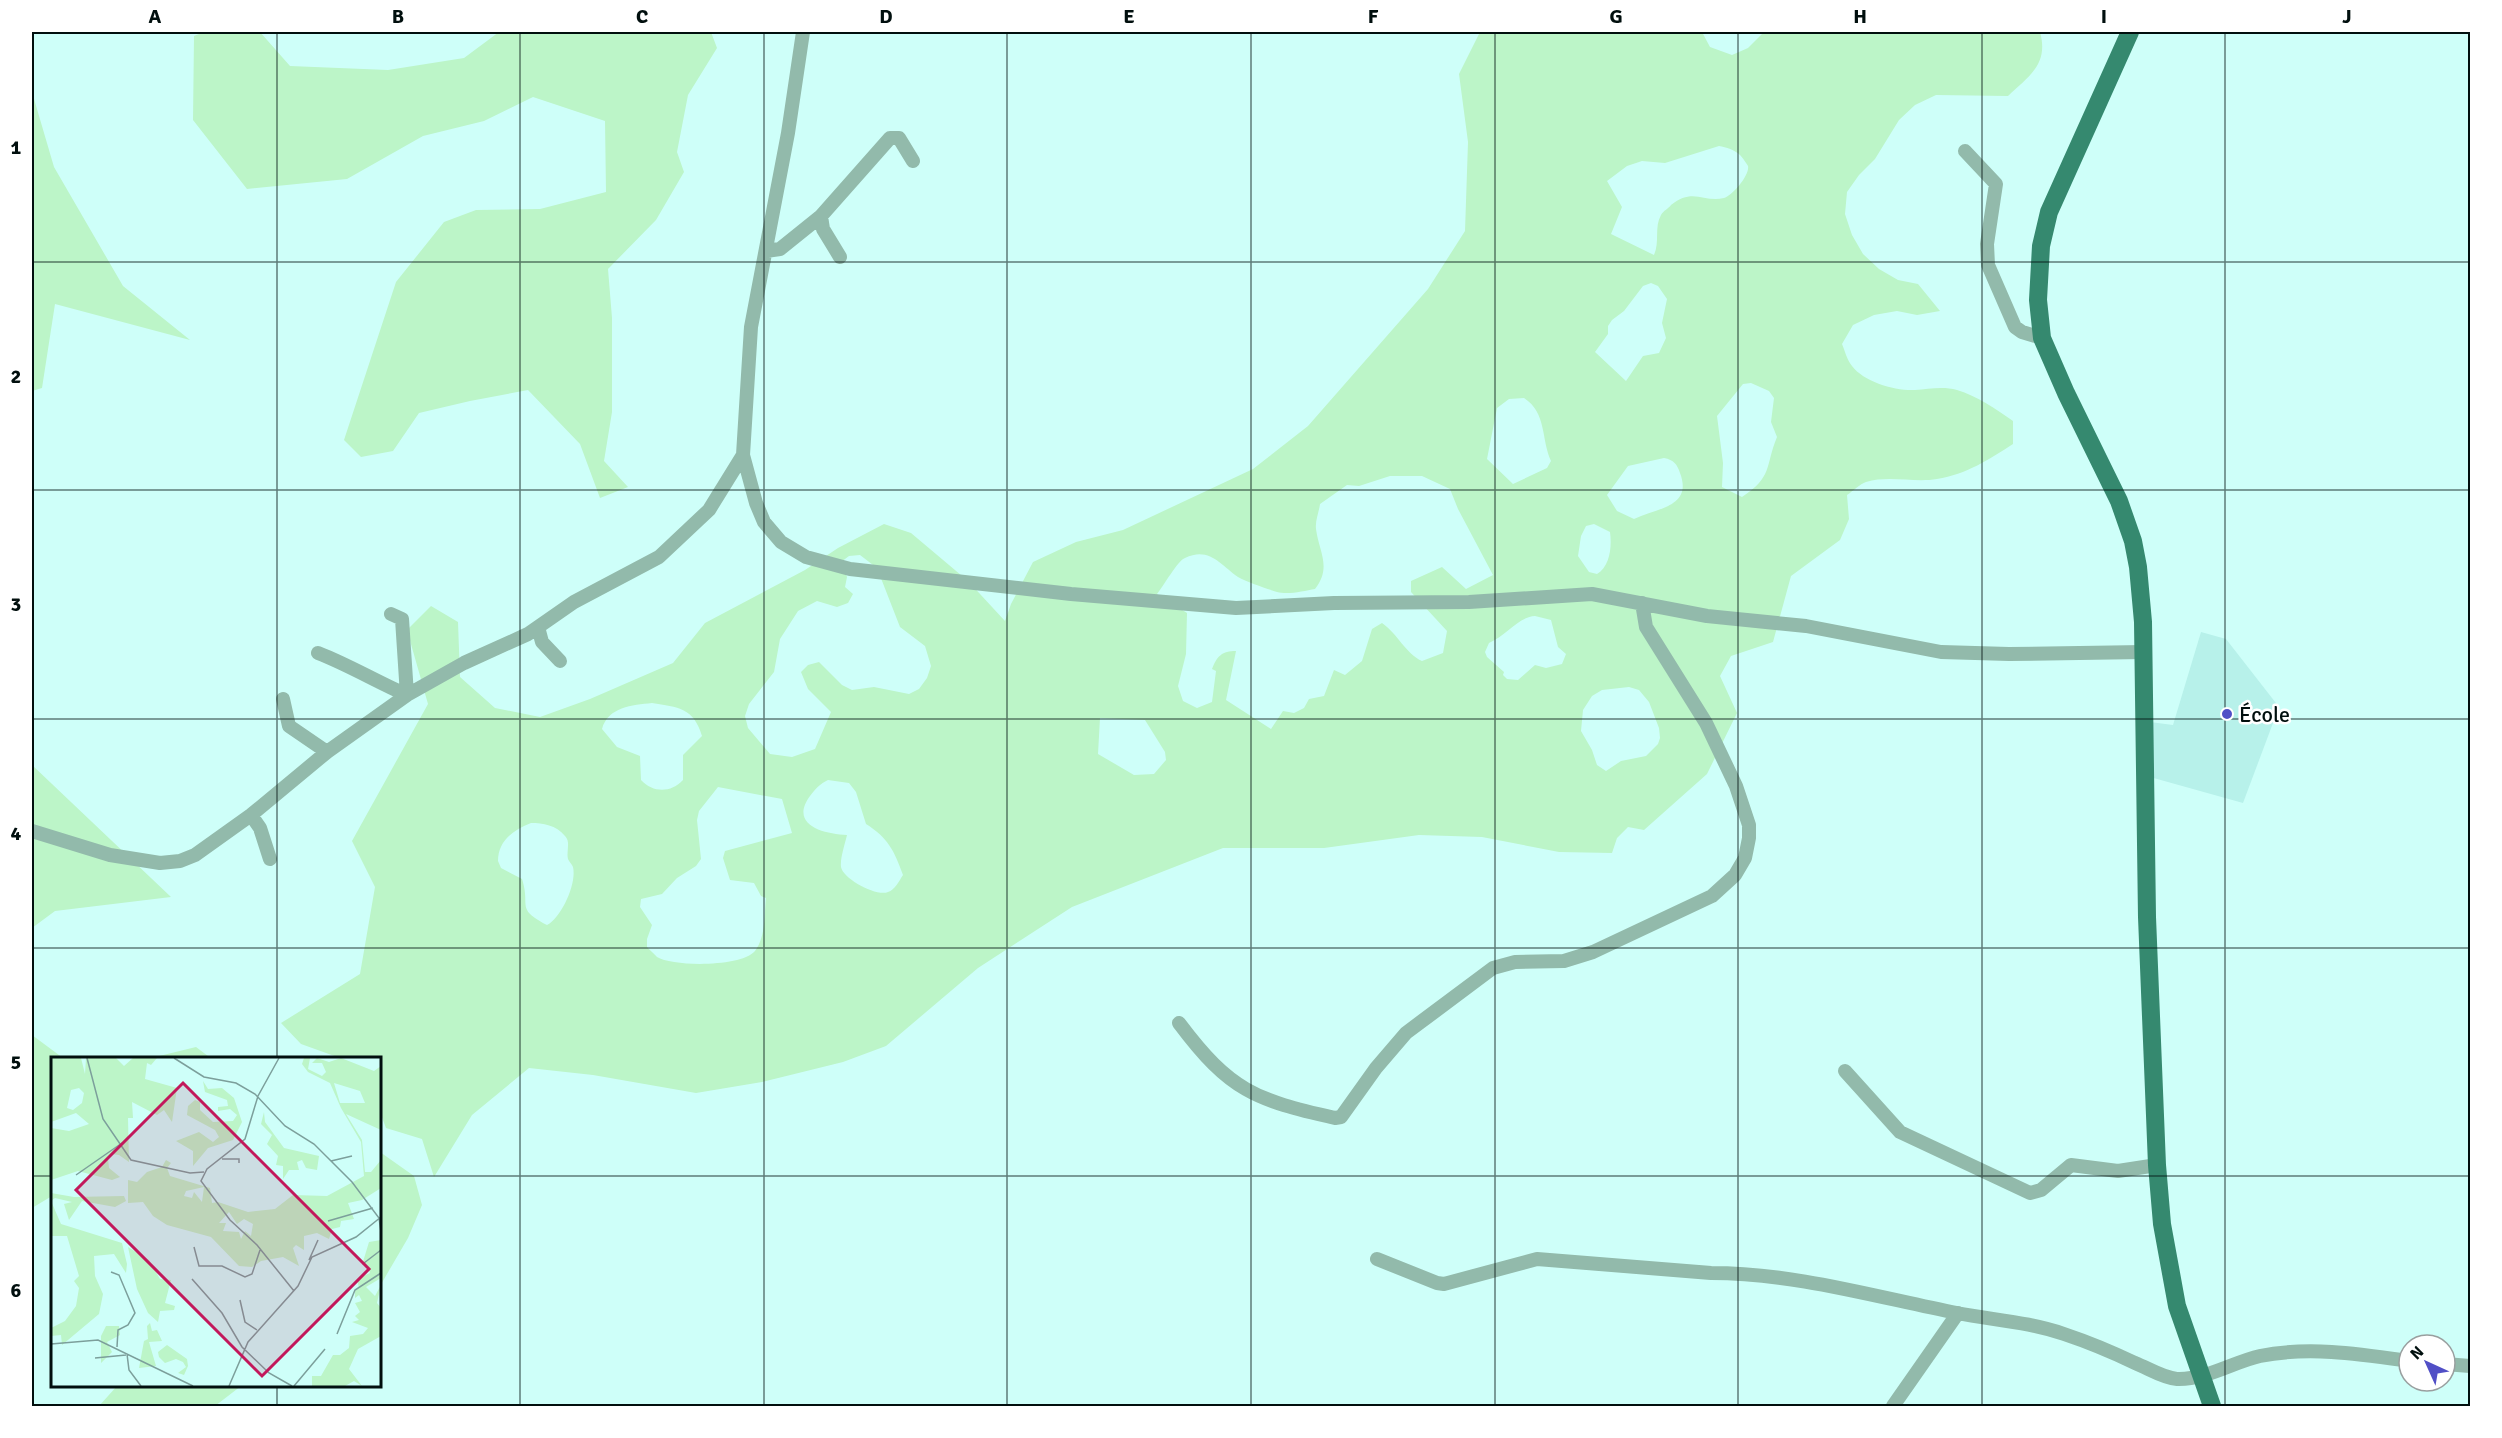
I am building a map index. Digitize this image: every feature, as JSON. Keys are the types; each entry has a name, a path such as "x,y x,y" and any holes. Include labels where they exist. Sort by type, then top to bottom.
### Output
{"main road":[{"path":"2130,32 2049,212 2041,246 2038,277 2042,338 2127,524 2141,585 2147,917 2157,1165 2162,1224 2172,1282 2184,1329 2212,1407"}],"street":[{"path":"803,32 788,134 750,336 743,455 760,514 771,533 806,557 850,569 1071,594 1246,608 1334,603 1469,602 1582,593 1707,616 1806,626 1941,652 2009,654 2143,652"},
{"path":"766,251 780,249 821,216 890,138 899,138 913,161"},
{"path":"1965,151 1996,184 1986,255 1988,265 2010,318 2022,332 2042,338"},
{"path":"821,216 823,229 840,257"},
{"path":"32,831 110,855 170,863 195,855 251,815 327,752 407,695 538,627 574,602 659,557 709,510 743,455"},
{"path":"1179,1023 1200,1052 1216,1068 1257,1097 1280,1106 1341,1118 1376,1068 1406,1033 1493,968 1515,962 1564,961 1593,952 1712,896 1735,875 1744,858 1749,838 1749,825 1736,786 1706,723 1646,627 1641,603"},
{"path":"391,614 402,619 407,695"},
{"path":"538,627 542,642 560,661"},
{"path":"318,653 407,695"},
{"path":"283,699 289,726 327,752"},
{"path":"251,815 260,828 270,859"},
{"path":"1845,1071 1900,1132 2030,1193 2041,1190 2071,1165 2118,1171 2157,1165"},
{"path":"1377,1259 1444,1284 1537,1260 1739,1273 1864,1292 1958,1313 2029,1324 2064,1334 2178,1379 2200,1376 2259,1356 2303,1352 2369,1355 2397,1359"},
{"path":"1893,1406 1958,1313"}],"shaded area":[{"name":"École","path":"2201,632 2226,639 2279,707 2243,803 2150,777 2150,722 2173,725"}],"green space":[{"path":"204,32 260,32 290,66 388,70 464,58 499,32 711,32 717,48 688,95 677,152 684,172 656,220 608,269 612,318 612,412 604,461 628,487 600,498 580,444 528,390 419,413 393,451 361,457 344,440 396,282 444,222 476,210 540,209 606,192 605,121 533,97 484,121 423,136 347,179 247,189 193,120 194,36"},
{"path":"1480,32 1702,32 1710,47 1732,55 1748,48 1764,32 2040,32 2042,53 2039,61 2030,75 2008,96 1936,95 1915,105 1899,120 1875,159 1859,175 1847,192 1845,214 1852,235 1863,254 1879,269 1898,280 1918,284 1940,311 1917,315 1897,311 1874,315 1853,325 1842,344 1850,364 1864,377 1889,387 1907,390 1946,388 1972,396 2013,421 2013,444 1986,461 1958,474 1928,480 1875,480 1864,483 1847,495 1849,519 1840,540 1791,576 1773,642 1731,656 1720,676 1737,713 1707,774 1644,830 1628,827 1617,838 1612,853 1559,852 1482,837 1419,835 1324,848 1223,848 1072,907 978,968 886,1046 843,1062 762,1082 696,1093 593,1075 529,1068 472,1115 434,1177 422,1139 386,1128 381,1115 381,1057 337,1057 301,1044 281,1023 360,974 375,887 352,841 428,704 407,630 431,606 458,622 460,677 495,708 540,717 590,699 673,663 705,623 805,570 838,548 884,524 911,533 968,581 1005,621 1011,604 1033,562 1076,542 1123,530 1253,469 1308,426 1428,289 1465,231 1468,142 1459,74","holes":["1719,146 1738,153 1748,166 1748,170 1736,189 1724,198 1686,197 1663,212 1658,224 1654,255 1611,234 1622,207 1607,181 1627,166 1642,161 1665,163","1651,283 1658,286 1667,299 1662,323 1666,338 1659,353 1643,356 1626,381 1595,352 1608,334 1608,326 1612,320 1624,311 1643,286","1751,383 1769,391 1774,398 1771,422 1777,437 1767,470 1759,483 1742,497 1722,487 1723,463 1717,416 1743,384","1524,398 1537,411 1551,461 1547,468 1513,484 1487,459 1497,408 1509,399","1664,458 1673,461 1676,465 1683,484 1682,493 1677,500 1662,509 1634,519 1617,511 1607,495 1628,466","1390,476 1422,476 1450,489 1493,575 1466,589 1442,567 1411,581 1411,592 1447,631 1443,653 1422,661 1416,658 1382,623 1372,629 1362,661 1345,675 1334,670 1324,696 1309,699 1304,708 1294,713 1283,711 1271,729 1226,700 1236,651 1224,653 1214,664 1212,669 1216,671 1212,702 1197,708 1183,701 1178,686 1186,654 1187,613 1157,594 1179,563 1185,558 1201,554 1214,558 1238,577 1277,592 1291,593 1315,589 1323,574 1324,566 1316,529 1320,504 1347,485 1359,486","1594,524 1610,532 1609,556 1605,566 1597,574 1589,572 1578,556 1581,536 1586,526","860,555 877,568 900,627 925,646 931,666 927,678 919,689 909,694 874,687 852,690 842,685 819,662 808,665 801,672 808,689 831,712 815,749 792,757 770,754 748,728 745,716 749,704 774,672 780,639 798,611 817,601 837,607 848,603 853,594 845,587 847,577 841,562 849,556","1535,616 1551,620 1558,647 1566,654 1562,664 1546,668 1535,665 1518,680 1507,679 1503,675 1504,672 1487,657 1485,652 1489,643 1523,620","1629,687 1639,690 1649,702 1659,728 1658,744 1646,756 1621,761 1606,771 1597,765 1592,750 1581,731 1583,710 1592,696 1602,690","652,703 684,710 690,714 702,736 683,755 683,780 673,787 662,790 651,787 641,780 640,756 617,747 602,729 610,716 622,708","1100,718 1145,720 1165,752 1166,760 1154,774 1134,775 1098,754","828,780 849,783 856,792 866,824 880,834 897,858 903,875 890,891 876,892 854,882 841,867 847,835 819,830 806,821 805,806 810,796 816,788","718,787 782,799 792,833 725,851 723,858 730,880 754,883 761,896 766,898 764,925 759,945 748,956 736,960 707,964 677,963 657,957 647,947 652,925 640,907 641,899 662,894 677,878 696,866 701,859 697,820 699,811","531,823 540,823 558,829 567,838 568,859 574,874 573,882 567,900 558,915 547,925 527,910 522,879 501,868 498,861 504,842 518,829"]},
{"path":"32,92 54,167 123,286 190,340 55,304 42,388 32,391"},
{"path":"32,765 171,897 55,911 32,928"},
{"path":"32,1035 62,1057 51,1057 51,1197 32,1208"},
{"path":"196,1047 208,1056 206,1057 155,1057"},
{"path":"381,1153 414,1176 422,1205 408,1238 381,1284"},
{"path":"116,1387 240,1387 215,1406 99,1406"}],"place":[{"name":"École","path":"2227,714"}]}
